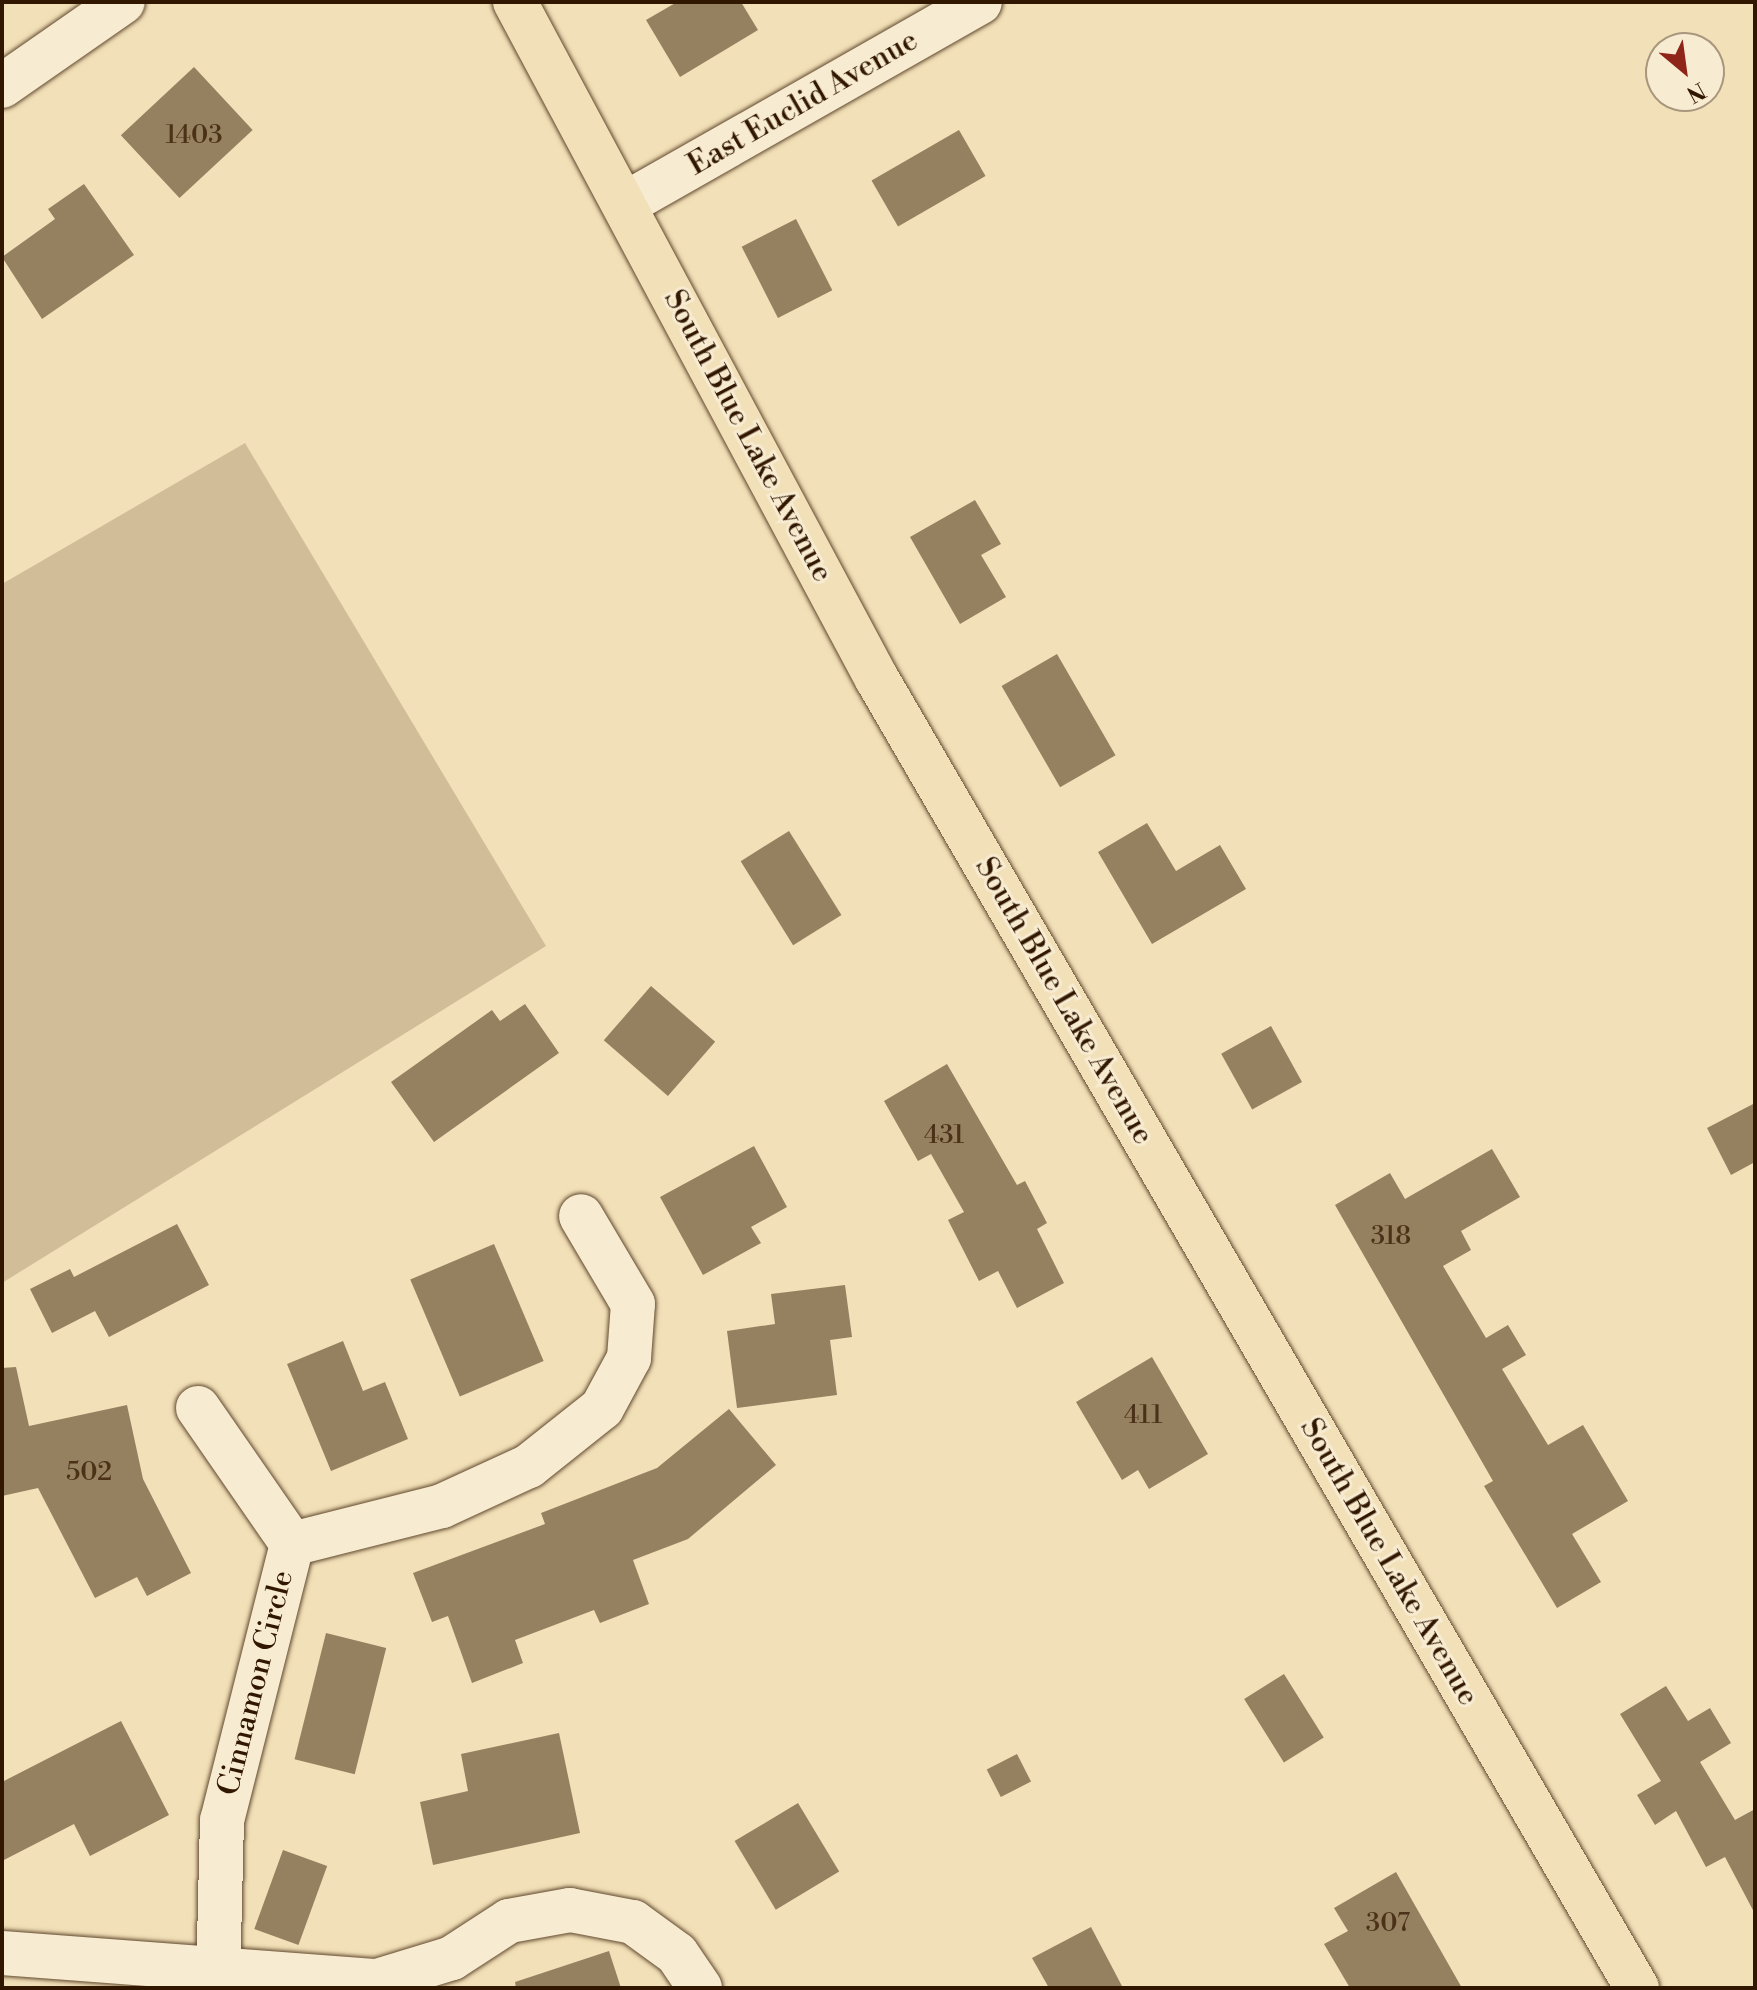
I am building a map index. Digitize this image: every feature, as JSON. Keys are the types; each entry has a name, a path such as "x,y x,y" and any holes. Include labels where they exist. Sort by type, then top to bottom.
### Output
{"main road":[{"name":"South Blue Lake Avenue","path":"515,2 877,679 1637,1988"}],"street":[{"path":"2,86 123,2"},
{"name":"East Euclid Avenue","path":"625,204 980,2"},
{"path":"292,1544 442,1506 529,1466 602,1408 629,1358 633,1304 581,1216"},
{"name":"Cinnamon Circle","path":"198,1408 292,1544 222,1820 220,1978"},
{"path":"2,1953 220,1978 377,1981 452,1958 509,1921 570,1910 633,1922 677,1954 700,1988"}],"shaded area":[{"path":"245,443 546,946 2,1283 2,584"}],"building":[{"path":"677,2 741,2 758,30 680,77 646,20"},
{"path":"194,67 253,130 180,198 121,135"},
{"path":"959,130 986,176 898,226 872,180"},
{"path":"84,184 134,255 42,319 2,257 55,219 48,209"},
{"path":"796,219 832,290 778,318 742,247"},
{"path":"975,500 1001,544 981,555 1006,597 960,624 910,537"},
{"path":"1057,654 1116,755 1060,787 1002,686"},
{"path":"1147,823 1176,871 1220,845 1246,889 1152,944 1098,852"},
{"path":"789,831 841,915 793,945 741,861"},
{"path":"651,986 715,1042 668,1096 604,1040"},
{"path":"525,1004 559,1053 434,1142 391,1082 492,1010 500,1021"},
{"path":"1271,1026 1302,1082 1252,1110 1221,1054"},
{"path":"947,1064 1017,1185 1025,1181 1047,1223 1037,1229 1064,1283 1017,1308 998,1271 979,1281 948,1220 964,1212 931,1154 918,1161 884,1101"},
{"path":"1755,1103 1755,1162 1731,1175 1707,1128"},
{"path":"754,1146 787,1207 751,1227 761,1243 703,1275 660,1197"},
{"path":"1492,1149 1520,1197 1461,1231 1471,1250 1443,1266 1486,1338 1508,1325 1526,1355 1502,1369 1548,1445 1583,1425 1628,1501 1572,1534 1601,1582 1557,1608 1484,1486 1493,1481 1335,1205 1390,1173 1405,1199"},
{"path":"177,1224 209,1285 109,1337 95,1311 52,1333 30,1289 70,1269 74,1277"},
{"path":"494,1244 544,1361 460,1396 410,1280"},
{"path":"845,1285 852,1337 830,1340 837,1395 737,1408 727,1331 775,1324 771,1294"},
{"path":"343,1341 363,1391 385,1382 408,1439 331,1471 287,1364"},
{"path":"1152,1357 1208,1454 1149,1489 1138,1470 1122,1480 1076,1402"},
{"path":"16,1367 29,1426 127,1405 143,1479 191,1573 147,1596 137,1577 95,1598 38,1488 2,1496 2,1368"},
{"path":"729,1409 776,1465 688,1539 633,1560 649,1604 600,1623 594,1610 515,1640 523,1663 472,1683 448,1616 432,1622 413,1573 545,1524 541,1513 657,1468"},
{"path":"326,1633 386,1648 355,1774 295,1759"},
{"path":"1284,1674 1324,1738 1284,1763 1244,1699"},
{"path":"1666,1686 1688,1721 1710,1708 1731,1743 1700,1762 1735,1820 1755,1809 1755,1914 1725,1857 1706,1867 1676,1811 1655,1825 1637,1795 1661,1781 1620,1714"},
{"path":"121,1721 169,1815 90,1856 74,1824 2,1861 2,1782"},
{"path":"559,1733 580,1833 433,1865 420,1802 468,1791 461,1754"},
{"path":"1017,1754 1031,1782 1001,1797 987,1769"},
{"path":"798,1803 839,1872 776,1910 735,1841"},
{"path":"283,1850 327,1866 298,1945 254,1929"},
{"path":"1396,1872 1462,1988 1350,1988 1324,1944 1348,1931 1334,1908"},
{"path":"1091,1927 1123,1988 1049,1988 1032,1958"},
{"path":"609,1951 621,1988 516,1988 515,1982"}]}
